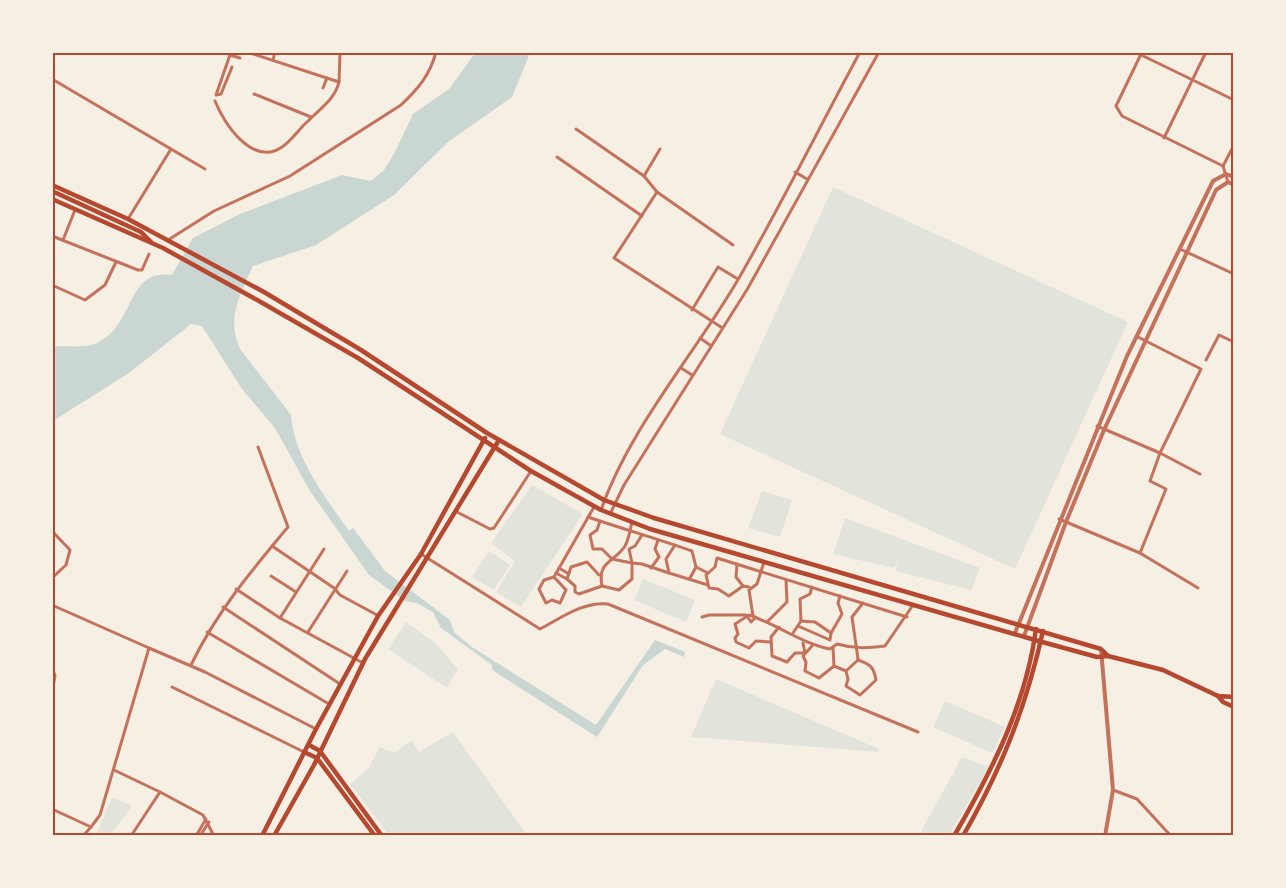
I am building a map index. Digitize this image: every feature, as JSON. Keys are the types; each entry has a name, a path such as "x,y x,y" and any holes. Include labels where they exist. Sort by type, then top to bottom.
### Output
{"main road":[{"path":"52,184 178,244 264,292 362,350 487,433 604,500 1019,623 1101,649 1108,656"},
{"path":"52,191 141,232 154,245"},
{"path":"52,200 173,254 259,301 358,358 531,471 610,514 765,562 1037,641 1163,670 1218,696 1233,697"},
{"path":"262,836 367,635 421,554 487,433"},
{"path":"274,836 317,758 376,640 429,558 499,440"},
{"path":"925,608 930,597"},
{"path":"975,622 978,611"},
{"path":"963,836 995,779 1016,729 1028,691 1037,641 1036,629"},
{"path":"954,836 989,775 999,752 1017,705 1037,641 1043,631"},
{"path":"367,635 376,640"},
{"path":"1022,688 1028,691"},
{"path":"1218,696 1223,702 1233,707"},
{"path":"1017,705 1023,707"},
{"path":"1009,727 1016,729"},
{"path":"309,745 320,751 343,782 373,828 375,836"},
{"path":"304,752 317,758 382,836"},
{"path":"999,752 1005,755"},
{"path":"989,775 995,779"},
{"path":"338,785 343,782"},
{"path":"978,794 985,798"},
{"path":"969,811 975,814"}],"street":[{"path":"232,67 221,94 216,95 231,54 240,59 242,52"},
{"path":"248,52 339,82"},
{"path":"273,60 275,52"},
{"path":"215,101 230,127 251,147 261,152 269,152 284,146 329,101 339,82 340,52"},
{"path":"168,240 214,212 291,176 401,105 431,71 436,52"},
{"path":"601,510 614,477 739,279 860,52"},
{"path":"610,514 710,345 748,288 879,52"},
{"path":"1135,52 1233,100"},
{"path":"1164,138 1206,52"},
{"path":"1141,54 1116,106 1122,116 1223,166 1228,182 1233,185"},
{"path":"323,88 327,78"},
{"path":"52,79 205,168"},
{"path":"254,94 311,117"},
{"path":"576,129 644,176 657,192 733,245"},
{"path":"1223,166 1233,145"},
{"path":"128,219 171,149"},
{"path":"644,176 660,149"},
{"path":"557,157 642,216"},
{"path":"795,172 807,179"},
{"path":"1226,174 1233,177"},
{"path":"1015,633 1096,426 1127,356 1213,182 1226,174"},
{"path":"1024,636 1066,522 1104,430 1216,190 1228,182"},
{"path":"657,192 614,258 721,327"},
{"path":"1203,201 1210,205"},
{"path":"63,240 75,210"},
{"path":"1186,235 1195,239"},
{"path":"52,236 142,270 149,254"},
{"path":"1179,249 1233,274"},
{"path":"52,285 85,300 105,285 116,262"},
{"path":"692,310 718,267 739,279"},
{"path":"1206,360 1219,335 1233,342"},
{"path":"1138,337 1201,369 1160,453 1150,480 1166,489 1140,553"},
{"path":"700,338 710,345"},
{"path":"681,368 692,375"},
{"path":"1096,426 1160,453 1200,474"},
{"path":"191,665 207,632 223,607 288,523 258,447"},
{"path":"457,512 490,529 494,528 531,471"},
{"path":"555,575 566,593 560,603 552,600 546,603 539,589 544,580 555,575 594,507"},
{"path":"588,517 692,551 696,567 690,578"},
{"path":"1059,519 1140,553 1198,588"},
{"path":"600,521 597,530 590,535 593,549 604,550 612,559 642,564 690,578 708,585 712,590 716,588 729,596 743,586"},
{"path":"599,575 625,547 632,522"},
{"path":"52,531 70,550 66,565 52,578"},
{"path":"555,575 567,579 575,586 575,592 579,594 602,586 619,590 632,579 629,549 635,546 642,535"},
{"path":"651,568 659,557 655,549 658,540"},
{"path":"669,573 666,559 675,545"},
{"path":"272,546 334,588 340,595 378,616"},
{"path":"280,618 324,549"},
{"path":"421,554 540,628 580,608 597,603 608,604 918,732"},
{"path":"708,585 708,573 715,567 717,558 907,617"},
{"path":"567,579 571,567 587,562 599,575 602,586"},
{"path":"736,564 736,577 743,586 749,587 757,584 765,562"},
{"path":"696,567 708,573"},
{"path":"558,568 569,574"},
{"path":"308,632 347,571"},
{"path":"271,576 296,592"},
{"path":"767,622 788,600 785,590 786,580"},
{"path":"749,587 755,617"},
{"path":"793,633 801,621 800,599 810,594 812,587"},
{"path":"236,589 280,618 363,663"},
{"path":"798,626 830,640 831,633 842,614 838,603 840,596"},
{"path":"858,660 852,617 863,603"},
{"path":"52,604 191,665 316,729"},
{"path":"702,617 746,615 793,633 812,646 833,648 837,644 856,649 885,646 907,617 913,605"},
{"path":"223,607 340,684"},
{"path":"746,615 734,627 738,634 735,638 736,642 749,648 756,641 771,642"},
{"path":"801,621 815,622 831,633"},
{"path":"779,627 771,637 772,656 787,662 795,654 805,653 812,646"},
{"path":"207,632 329,705"},
{"path":"803,642 805,671 819,678 834,666"},
{"path":"83,836 100,815 149,648"},
{"path":"833,648 834,666"},
{"path":"1101,649 1113,790 1105,836"},
{"path":"846,671 848,679 846,688 860,695 868,686 874,684 875,669 868,663 858,660"},
{"path":"846,671 858,660"},
{"path":"834,666 846,671"},
{"path":"52,667 55,676 52,692"},
{"path":"172,687 304,752"},
{"path":"114,770 160,792 207,820 214,836"},
{"path":"1113,790 1137,800 1171,836"},
{"path":"131,836 160,792"},
{"path":"52,809 91,827"},
{"path":"198,836 207,820"}],"shaded area":[{"path":"475,53 530,53 512,97 448,142 394,195 316,245 253,266 236,307 234,327 240,349 291,415 293,431 304,461 349,531 353,528 385,571 450,620 454,632 472,647 596,725 655,640 685,652 684,657 665,649 643,665 597,737 492,670 492,665 441,628 433,612 417,603 405,601 369,575 310,491 275,428 242,389 202,326 191,324 129,373 53,421 53,347 94,344 111,333 120,322 138,288 146,280 157,275 172,275 193,238 240,214 342,175 371,181 384,170 413,114 449,89"},
{"path":"833,187 1128,322 1015,569 720,434"},
{"path":"532,485 583,514 521,607 496,592 515,561 491,543"},
{"path":"762,491 792,500 780,537 748,528"},
{"path":"845,518 980,568 971,590 895,571 900,554 894,568 833,554"},
{"path":"489,551 510,565 494,590 472,577"},
{"path":"643,579 695,600 686,622 634,600"},
{"path":"406,622 434,642 458,669 447,688 388,649"},
{"path":"716,679 879,749 879,752 691,737"},
{"path":"945,701 1005,727 992,753 933,727"},
{"path":"453,732 527,835 389,835 350,784 368,769 380,747 394,753 411,740 419,752"},
{"path":"962,757 989,767 949,835 919,835"},
{"path":"112,797 132,806 110,835 96,835"}]}
